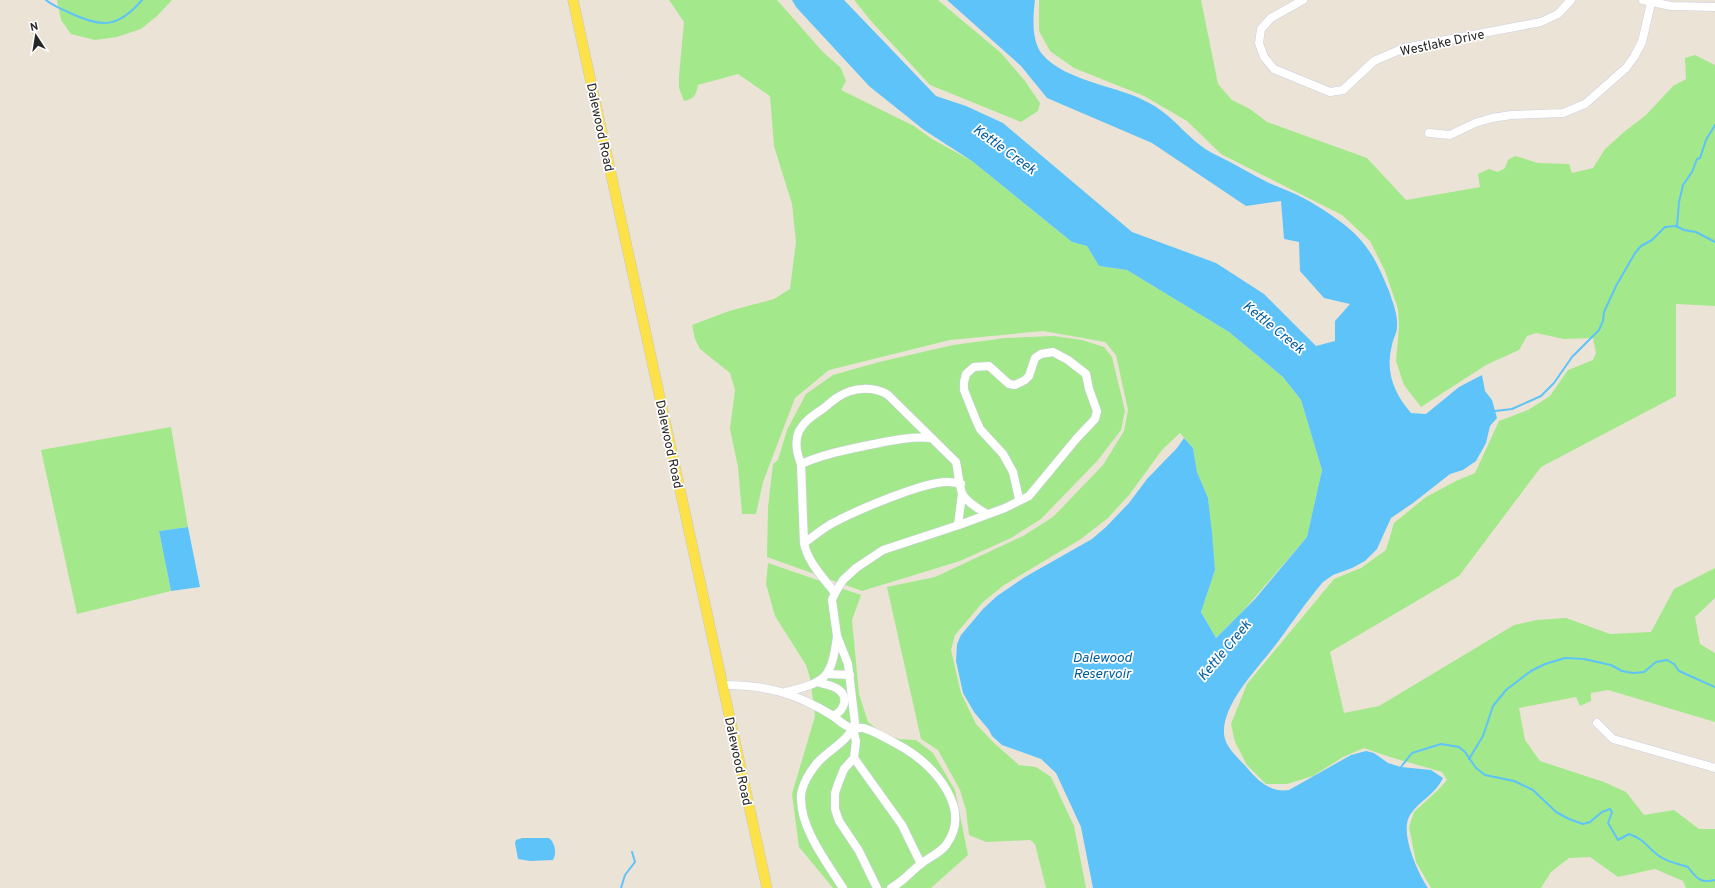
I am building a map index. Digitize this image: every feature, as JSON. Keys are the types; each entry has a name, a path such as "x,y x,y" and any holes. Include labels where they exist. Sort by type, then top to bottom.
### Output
{"main road":[{"name":"Dalewood Road","path":"573,0 767,888"}],"street":[{"name":"Westlake Drive","path":"1303,0 1271,18 1261,29 1259,43 1264,58 1274,69 1330,92 1343,90 1374,61 1404,48 1541,22 1558,14 1571,0"},
{"path":"1429,133 1450,135 1475,123 1492,118 1511,115 1563,112 1585,104 1626,68 1634,57 1642,42 1647,1 1690,8 1715,7"},
{"path":"786,692 817,682 828,674 832,665 837,636 832,600 843,580 856,568 883,550 1005,508 1029,496 1094,419 1097,411 1089,389 1086,374 1068,360 1053,352 1041,354 1035,358 1030,372 1025,380 1015,385 1009,384 990,366 974,367 966,374 964,382 964,390 980,429 1003,454 1013,472 1020,500"},
{"path":"835,593 812,564 806,553 804,543 801,464 796,441 799,432 808,419 839,396 849,392 871,388 880,390 888,395 956,462 962,494 958,525"},
{"path":"801,464 834,452 896,439 918,436 931,438"},
{"path":"804,543 831,524 849,515 904,493 936,483 948,482 961,484"},
{"path":"962,494 971,503 987,514"},
{"path":"837,636 844,650 850,675 855,722 853,729 839,745 818,762 803,786 801,797 803,814 808,828 818,849 843,888"},
{"path":"828,674 850,675"},
{"path":"817,682 835,687 842,692 845,699 843,708 833,716"},
{"path":"723,685 748,685 786,692 813,704 853,729 862,728 904,748 923,762 949,794 954,805 956,821 953,833 946,846 891,888"},
{"path":"1597,723 1613,739 1715,768"},
{"path":"853,729 856,741 854,758 844,769 838,784 835,793 835,810 839,821 859,851 877,888"},
{"path":"854,758 902,825 921,864"}],"green space":[{"path":"57,0 172,0 157,16 141,29 117,37 95,40 71,34 61,20"},
{"path":"669,0 777,0 823,52 841,68 846,81 841,90 914,126 932,139 972,161 1072,242 1087,246 1099,266 1127,270 1229,332 1283,377 1301,400 1322,470 1307,537 1243,611 1216,638 1201,612 1215,570 1208,498 1197,472 1193,448 1180,433 1162,450 1129,495 1108,518 1081,539 1004,585 983,602 955,635 951,650 961,693 976,724 994,743 1019,765 1036,767 1051,777 1074,826 1086,888 1046,888 1035,844 1030,840 986,842 969,835 966,810 960,790 938,750 921,739 887,587 935,577 1023,536 1053,517 1103,465 1124,431 1128,410 1116,355 1105,342 1043,331 950,340 829,370 795,398 763,482 756,514 742,514 738,467 730,429 735,390 730,373 700,349 695,339 692,325 729,311 774,299 790,289 796,242 792,204 774,146 770,96 738,74 698,85 694,96 684,101 679,88 679,76 684,22"},
{"path":"854,0 938,0 1001,53 1025,81 1040,103 1038,111 1021,122 930,85 871,21"},
{"path":"1039,0 1201,0 1218,84 1232,100 1250,109 1267,122 1367,158 1406,200 1480,187 1478,174 1489,169 1498,172 1505,168 1508,160 1515,156 1538,163 1569,164 1572,173 1593,168 1605,149 1646,115 1673,86 1686,79 1685,58 1695,55 1715,65 1715,306 1676,304 1676,396 1541,467 1459,576 1330,652 1344,713 1379,706 1514,625 1537,620 1566,618 1610,634 1651,632 1674,589 1715,568 1715,598 1695,617 1700,644 1715,653 1715,722 1608,690 1591,693 1591,701 1580,706 1576,697 1519,708 1525,740 1540,761 1604,782 1626,792 1644,815 1674,810 1699,829 1715,829 1715,888 1686,888 1683,881 1655,869 1618,877 1590,857 1569,858 1551,872 1541,888 1431,888 1416,862 1409,827 1414,812 1447,780 1442,772 1364,748 1343,757 1313,776 1287,784 1266,784 1247,765 1235,742 1231,724 1247,684 1334,579 1361,568 1386,550 1394,523 1426,497 1475,473 1499,421 1528,410 1550,396 1568,370 1593,360 1596,353 1593,338 1564,339 1536,333 1527,336 1519,350 1486,365 1421,407 1404,385 1396,361 1399,327 1398,309 1385,271 1370,241 1342,215 1221,154 1187,121 1144,96 1074,68 1050,51 1039,31"},
{"path":"1054,336 1082,340 1104,347 1112,357 1125,411 1121,430 1098,460 1041,519 1011,538 960,561 862,591 767,557 768,507 773,464 778,460 787,430 806,394 833,375 879,362 953,345 1005,338"},
{"path":"171,427 188,527 159,531 171,591 77,614 41,450"},
{"path":"768,563 861,595 852,620 859,694 868,722 882,733 899,739 916,740 933,753 955,790 968,855 931,888 833,888 799,847 792,794 815,716 810,678 806,665 775,616 766,584"}],"water":[{"name":"Dalewood Reservoir","path":"792,0 844,0 936,96 966,106 1003,123 1132,232 1216,263 1264,294 1316,346 1335,341 1335,321 1350,304 1324,298 1300,271 1299,242 1284,239 1281,201 1246,206 1152,143 1047,98 1021,66 947,0 1035,0 1033,20 1034,35 1038,48 1053,64 1079,78 1124,92 1160,109 1205,149 1269,183 1310,201 1347,226 1356,235 1371,253 1383,276 1394,304 1397,327 1390,355 1390,373 1392,382 1400,398 1411,413 1426,414 1459,387 1482,375 1485,391 1492,400 1497,418 1490,426 1486,443 1476,461 1463,470 1450,474 1391,518 1377,549 1365,561 1352,568 1333,575 1323,582 1243,686 1229,710 1225,722 1224,734 1230,749 1261,782 1266,786 1277,790 1289,790 1351,755 1366,751 1374,753 1388,763 1401,767 1431,770 1443,778 1436,789 1414,810 1407,822 1408,842 1411,852 1419,873 1428,888 1093,888 1081,827 1056,773 1041,759 1002,745 992,736 974,712 963,693 956,661 957,644 961,635 983,609 997,596 1025,577 1092,539 1106,527 1129,503 1147,479 1177,448 1184,438 1193,448 1197,472 1208,498 1215,570 1201,612 1216,638 1255,599 1307,537 1322,470 1301,400 1283,377 1229,332 1127,270 1099,266 1087,246 1072,242 972,161 924,130 869,86 796,7"},
{"path":"188,527 200,587 171,591 159,531"},
{"path":"522,838 549,838 555,848 553,860 530,861 518,859 515,843 516,840"}],"waterway":[{"path":"46,0 81,18 101,23 109,23 125,16 142,0"},
{"path":"1677,226 1679,202 1683,185 1692,172 1697,159 1700,158 1706,140 1715,125"},
{"path":"1495,411 1512,409 1541,396 1554,383 1572,357 1599,330 1603,321 1604,312 1616,286 1635,253 1641,246 1652,240 1665,227 1676,226 1684,230 1696,232 1715,242"},
{"path":"1469,759 1483,736 1493,706 1506,690 1531,671 1545,664 1565,658 1584,659 1611,665 1622,671 1633,673 1644,672 1656,662 1667,660 1674,664 1679,671 1715,687"},
{"path":"1401,767 1412,753 1441,744 1459,747 1465,752 1476,768 1485,775 1514,781 1533,790 1556,812 1569,819 1583,824 1590,822 1602,812 1610,809 1612,812 1608,823 1618,840 1629,834 1634,836 1662,858 1688,867 1702,881 1715,880"},
{"path":"621,888 625,875 635,862 632,852"}],"water label":[{"name":"Kettle Creek","path":"1005,149"},
{"name":"Kettle Creek","path":"1274,327"},
{"name":"Kettle Creek","path":"1224,650"}]}
